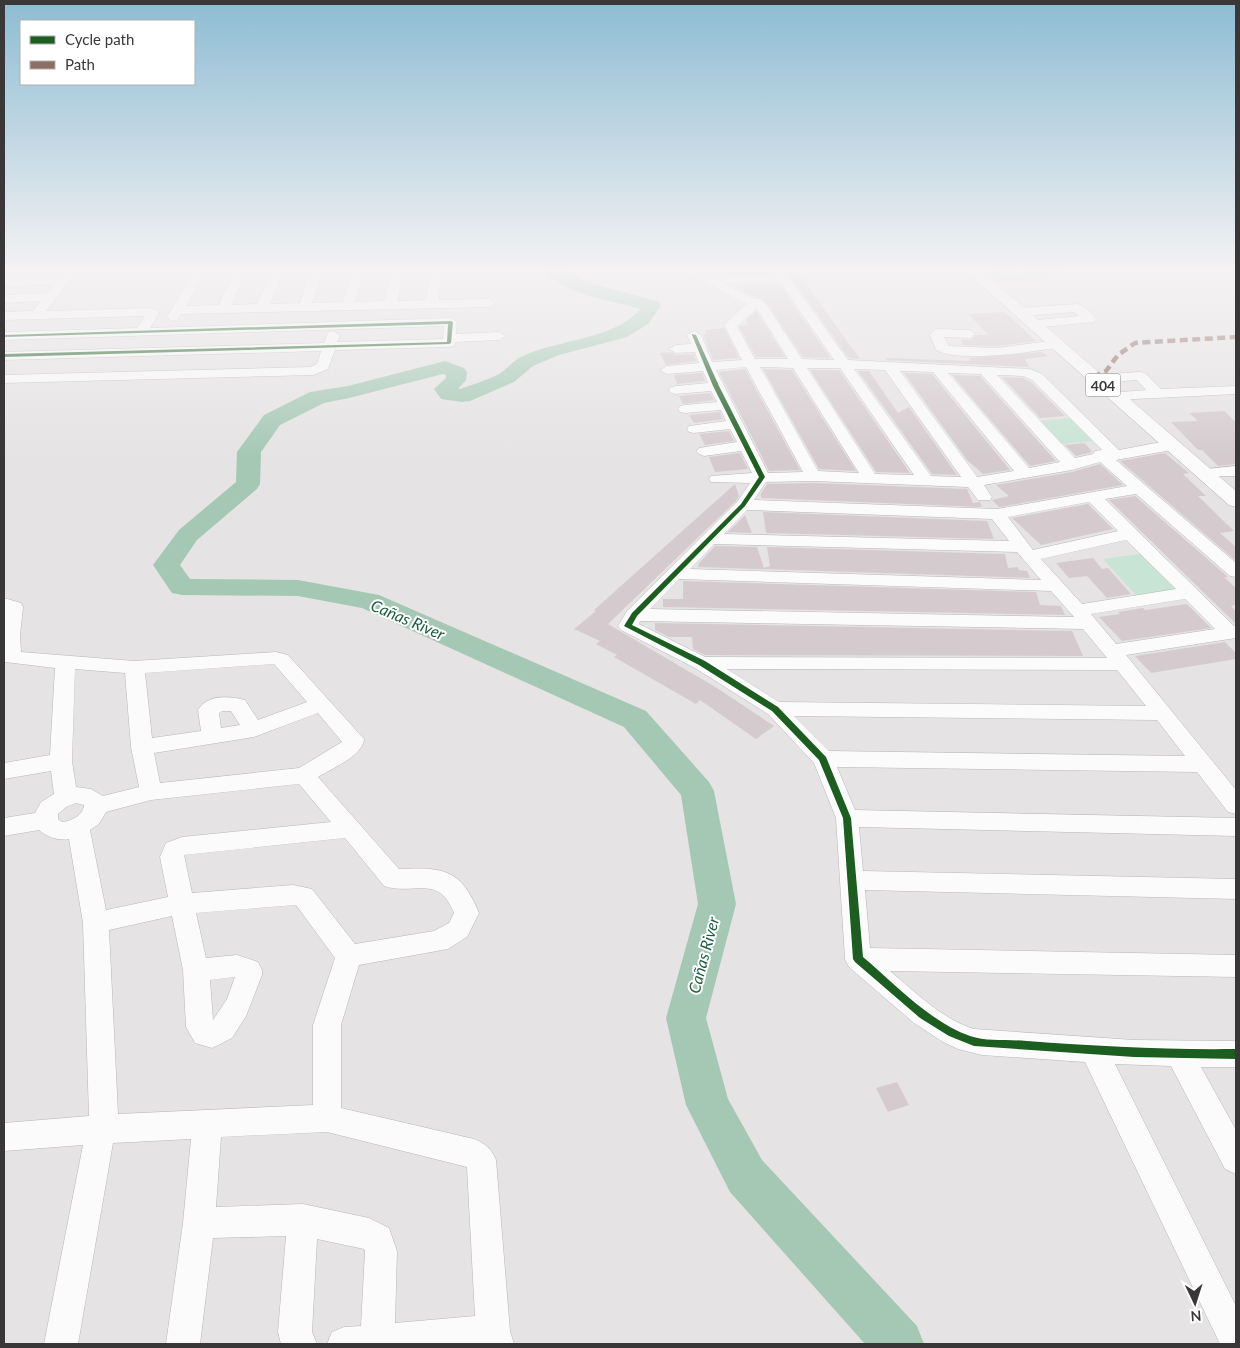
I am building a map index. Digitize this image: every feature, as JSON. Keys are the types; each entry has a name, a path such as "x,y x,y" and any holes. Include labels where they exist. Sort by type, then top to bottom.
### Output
{"main road":[{"name":"404","path":"1041,331 1236,502"}],"street":[{"path":"4,335 176,331"},
{"path":"4,379 313,371 322,368 334,331"},
{"path":"4,356 449,343 450,331"},
{"path":"733,331 813,476"},
{"path":"777,331 869,478"},
{"path":"820,331 926,480"},
{"path":"970,334 940,333 937,335 941,347 946,350 997,352 1056,344"},
{"path":"450,338 499,336"},
{"path":"676,350 713,378 762,477"},
{"path":"676,390 751,363 844,364 1025,372 1037,377 1104,455 1236,572"},
{"path":"890,367 984,496"},
{"path":"938,369 1024,474"},
{"path":"667,370 713,378"},
{"path":"985,370 1072,465"},
{"path":"1096,379 1140,376 1158,394"},
{"path":"685,409 713,378"},
{"path":"694,429 713,378"},
{"path":"1116,396 1236,390"},
{"path":"717,479 813,476 974,482 1072,465 1104,455 1168,442"},
{"path":"704,451 746,446"},
{"path":"1204,473 1236,471"},
{"path":"762,477 742,505 634,615 628,626 702,663 775,708 823,759 847,818 858,959 926,1015 948,1031 970,1041 1180,1055 1236,1054"},
{"path":"742,505 997,514 1140,488"},
{"path":"1092,497 1189,593 1233,632"},
{"path":"997,514 1025,552 1164,713 1236,806"},
{"path":"709,539 1025,552 1130,534"},
{"path":"676,574 1055,586"},
{"path":"634,615 1082,617 1189,593"},
{"path":"7,616 10,635 8,659 134,667 276,658 280,660 353,739 353,744 349,748 304,775 151,792 96,806"},
{"path":"702,663 1116,658 1233,632"},
{"path":"65,662 61,761 66,797"},
{"path":"134,667 142,747 151,792"},
{"path":"142,747 254,730 321,704"},
{"path":"212,736 208,710 214,706 238,705 254,730"},
{"path":"775,708 1164,713"},
{"path":"823,759 1203,764"},
{"path":"4,771 61,761"},
{"path":"304,775 393,879 436,877 450,885 462,898 467,913 458,930 439,940 349,956"},
{"path":"83,795 95,801 96,806 91,817 78,827 60,830 52,829 46,825 44,820 45,813 50,807 66,797 83,795"},
{"path":"847,818 1236,827"},
{"path":"4,827 44,820"},
{"path":"61,1344 104,1112 96,923 78,827"},
{"path":"196,970 172,857 174,849 182,846 350,829"},
{"path":"851,880 1236,889"},
{"path":"96,923 183,904 294,895 303,896 349,956"},
{"path":"327,1118 327,1025 349,956"},
{"path":"858,959 1236,966"},
{"path":"1094,1050 1236,1341"},
{"path":"1180,1055 1236,1159"},
{"path":"4,1137 101,1129 327,1118 474,1154 481,1160 495,1337 344,1344"},
{"path":"183,1344 199,1223 207,1124"},
{"path":"199,1223 303,1220 369,1234 378,1239 381,1251 377,1342"},
{"path":"300,1344 297,1342 295,1332 303,1220"}],"green space":[{"path":"1070,418 1092,441 1060,444 1039,421"},
{"path":"1141,554 1176,590 1136,595 1103,559"}],"building":[{"path":"705,331 725,331 739,358 713,360 703,334 706,334"},
{"path":"742,331 769,331 785,357 756,357"},
{"path":"786,331 811,331 830,358 803,357"},
{"path":"829,331 840,331 860,359 849,358"},
{"path":"985,331 1025,331 1036,341 997,346 963,345 961,340 970,340 977,335 989,335"},
{"path":"671,352 676,355 694,354 696,361 666,365 660,353"},
{"path":"1042,352 1048,356 1025,359 1029,367 887,360 885,358 971,361 969,358"},
{"path":"745,369 800,470 769,471 719,372"},
{"path":"763,369 792,370 856,471 819,469"},
{"path":"810,370 839,370 910,473 876,472"},
{"path":"858,371 869,371 898,413 909,407 957,475 932,474"},
{"path":"702,373 705,381 677,384 674,375"},
{"path":"904,373 932,374 1010,470 983,474 967,460"},
{"path":"952,375 980,376 1056,461 1030,466"},
{"path":"1002,377 1023,378 1031,382 1065,416 1040,418"},
{"path":"710,393 714,400 683,404 679,396"},
{"path":"1225,411 1236,423 1236,464 1218,466 1202,450 1198,450 1171,422 1198,421 1189,413"},
{"path":"720,412 723,419 694,423 689,415"},
{"path":"729,431 734,441 705,445 699,434"},
{"path":"1085,443 1092,452 1076,456 1065,445"},
{"path":"740,453 748,469 715,472 709,457"},
{"path":"1165,453 1189,473 1183,474 1206,496 1198,496 1234,531 1220,533 1236,547 1236,561 1120,461"},
{"path":"1100,464 1123,485 999,507 992,500 1009,496 996,485 1072,472"},
{"path":"813,483 967,489 973,503 980,502 982,507 761,498 761,493 767,484"},
{"path":"735,484 739,496 736,501 608,624 717,688 774,726 756,739 700,700 696,704 614,657 617,655 596,644 600,641 574,629"},
{"path":"1135,496 1228,577 1224,577 1236,588 1236,605 1231,606 1236,611 1236,624 1109,500"},
{"path":"1088,504 1113,529 1041,545 1012,518"},
{"path":"763,512 987,521 994,539 766,533"},
{"path":"745,515 752,533 728,532"},
{"path":"715,546 757,547 764,568 770,566 767,547 1005,554 1008,568 1018,567 1019,570 1027,571 1030,578 698,567 699,563"},
{"path":"1093,558 1102,569 1108,568 1131,594 1107,598 1087,576 1069,578 1056,563"},
{"path":"683,581 1036,592 1040,605 1061,606 1065,615 663,607 663,599 683,599"},
{"path":"1187,604 1211,628 1122,641 1099,617 1143,608 1145,610"},
{"path":"655,623 1072,631 1083,656 705,655 693,649 692,637 669,637 655,630"},
{"path":"1225,642 1236,653 1236,659 1151,673 1135,656"},
{"path":"897,1082 909,1105 888,1112 876,1088"}],"waterway":[{"name":"Cañas River","path":"623,331 552,351 526,362 507,378 462,396 449,394 445,389 456,380 457,372 445,367 349,392 318,397 272,420 249,452 248,484 188,535 166,565 182,587 298,588 369,601 635,719 697,791 717,904 686,1018 708,1105 746,1176 899,1344"}],"marked path":[{"path":"1093,377 1106,371 1118,355 1135,343 1236,337"}],"cycle path":[{"path":"4,336 167,331"},
{"path":"4,356 449,343 450,331"},
{"path":"694,335 716,386 762,477 743,505 634,615 628,626 702,663 775,709 823,759 847,818 858,959 924,1015 938,1025 974,1042 1134,1052 1236,1054"}]}
